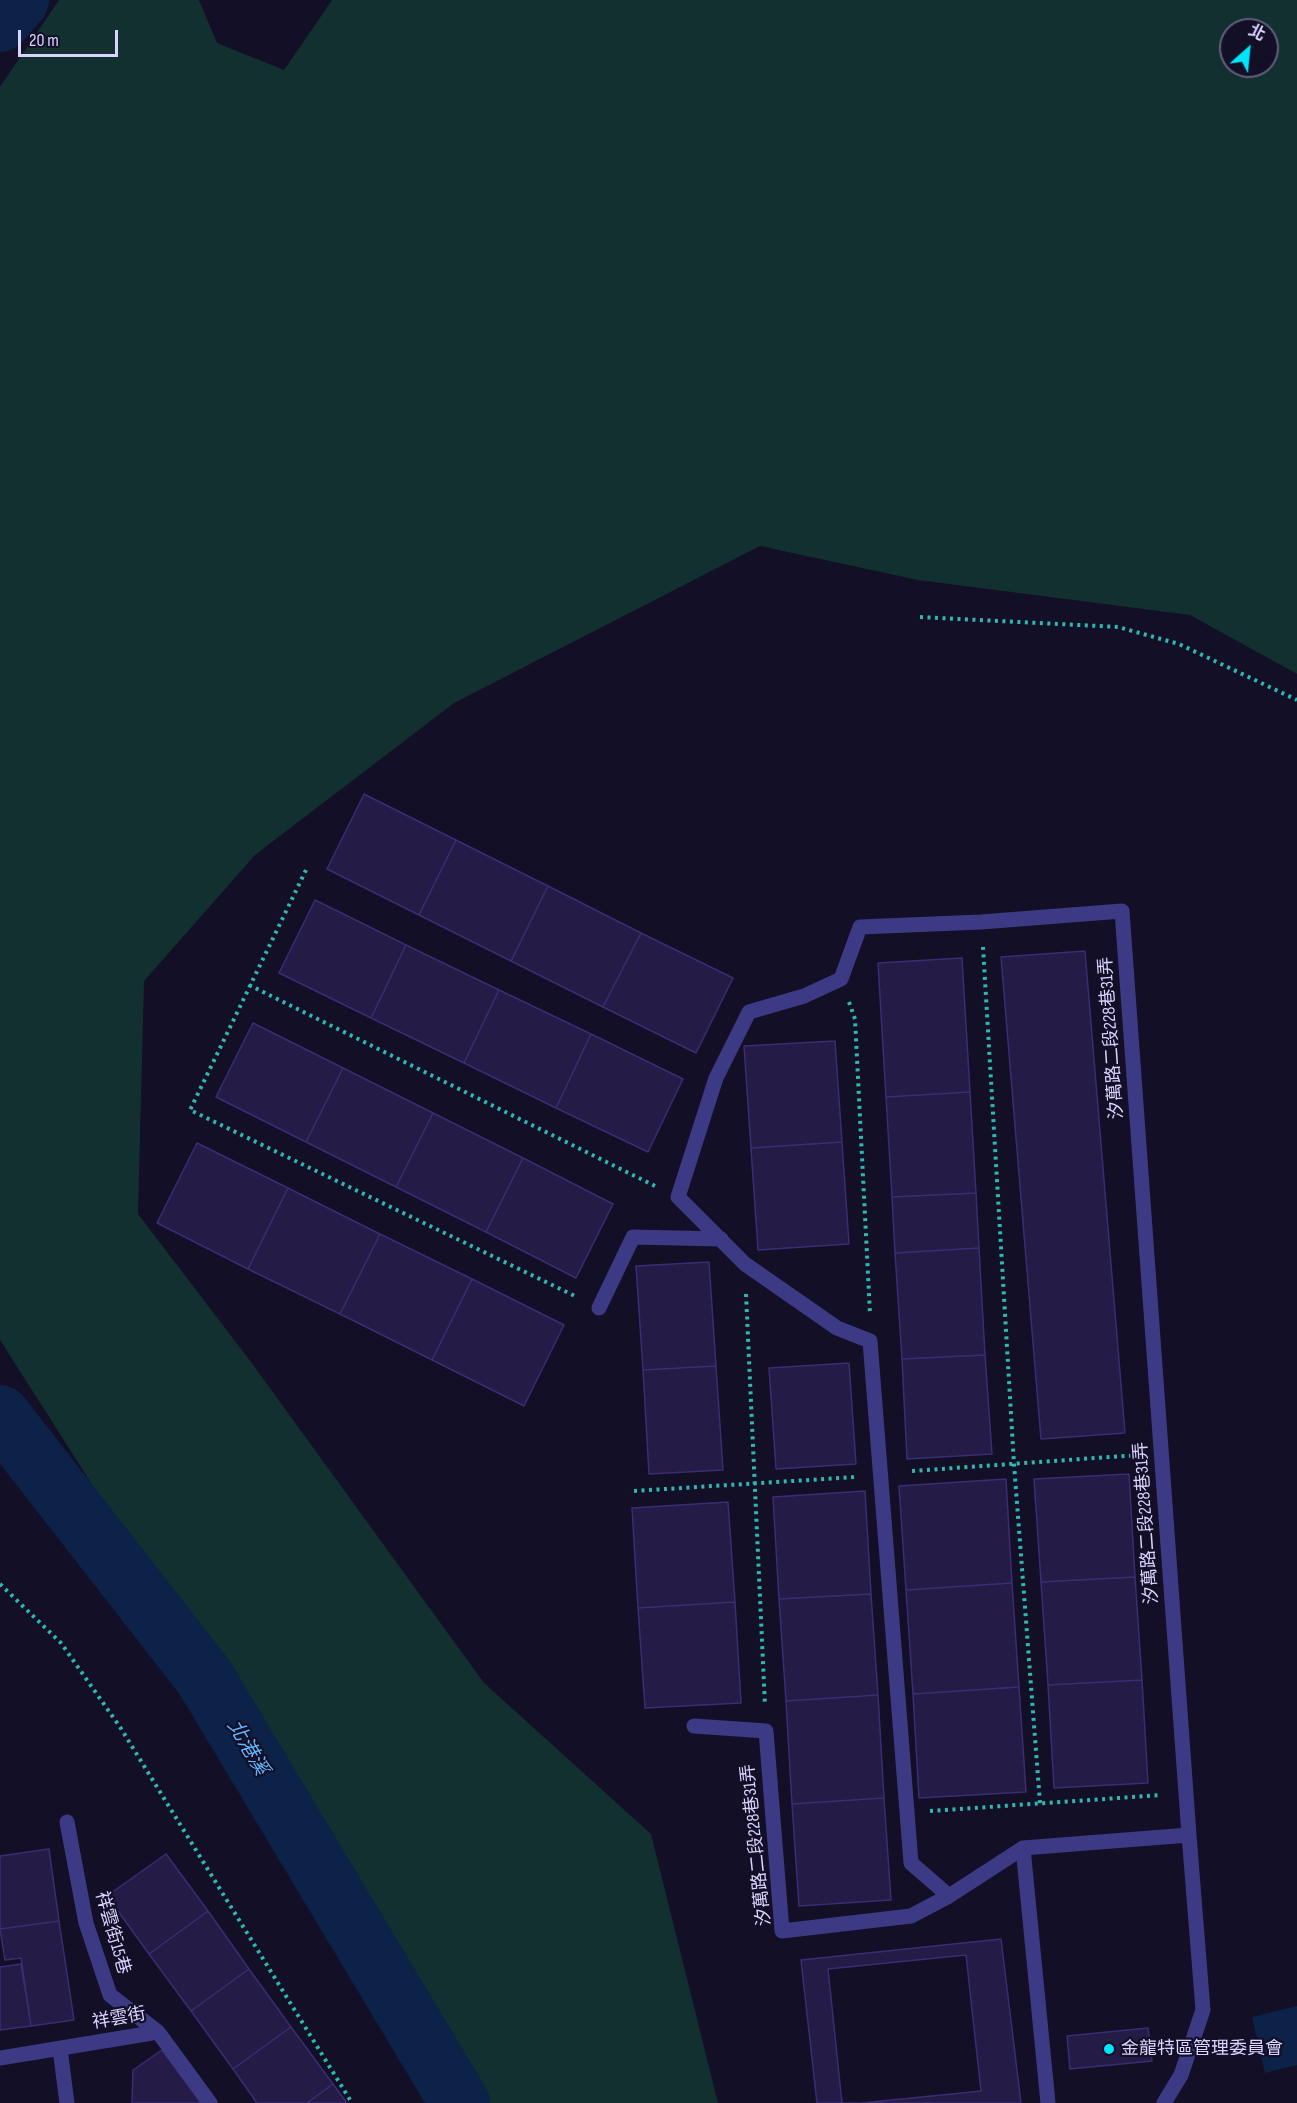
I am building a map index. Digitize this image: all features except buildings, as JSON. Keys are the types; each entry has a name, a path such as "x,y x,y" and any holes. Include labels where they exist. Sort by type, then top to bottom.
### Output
{"street":[{"name":"汐萬路二段228巷31弄","path":"842,979 860,927 981,922 1122,911 1203,2010 1181,2075 1164,2103"},
{"path":"842,979 804,996 749,1012 716,1078 678,1197 745,1264 837,1328 870,1341 910,1863 949,1896"},
{"path":"599,1308 633,1237 721,1239"},
{"path":"694,1726 766,1731"},
{"name":"汐萬路二段228巷31弄","path":"766,1731 782,1932 911,1916 949,1896 1023,1848 1189,1835"},
{"name":"祥雲街15巷","path":"67,1822 86,1923 110,1995 158,2032"},
{"path":"1023,1848 1048,2103"},
{"name":"祥雲街","path":"0,2058 158,2032 210,2103"},
{"path":"60,2049 67,2103"}],"path":[{"path":"920,617 1118,627 1179,644 1297,700"},
{"path":"306,870 190,1110 599,1308"},
{"path":"981,922 1014,1464 1040,1803"},
{"path":"842,979 855,1019 870,1341"},
{"path":"249,985 678,1197"},
{"path":"745,1264 753,1484 766,1731"},
{"path":"912,1472 1161,1453"},
{"path":"634,1491 881,1475"},
{"path":"0,1584 61,1643 120,1727 352,2103"},
{"path":"906,1813 1187,1793"}],"green space":[{"path":"59,0 199,0 217,43 284,70 332,0 1297,0 1297,674 1190,615 918,580 760,546 454,703 255,855 144,981 138,1214 251,1362 484,1683 651,1834 718,2103 486,2103 0,1340 0,87"}],"water":[{"path":"1297,2006 1297,2065 1265,2073 1252,2017"}],"waterway":[{"name":"北港溪","path":"0,22 19,0"},
{"name":"北港溪","path":"0,1415 205,1678 460,2103"}],"place":[{"name":"金龍特區管理委員會","path":"1109,2049"}]}
